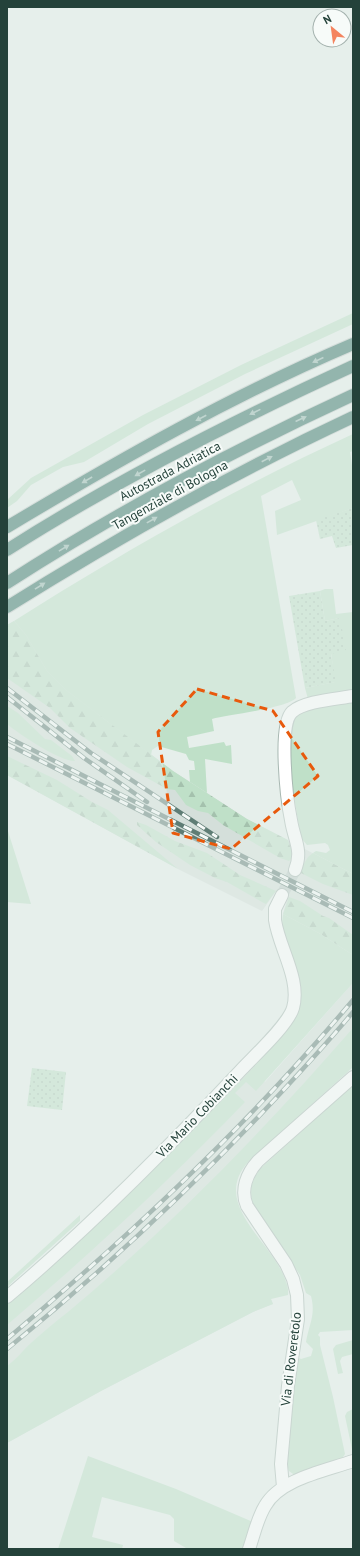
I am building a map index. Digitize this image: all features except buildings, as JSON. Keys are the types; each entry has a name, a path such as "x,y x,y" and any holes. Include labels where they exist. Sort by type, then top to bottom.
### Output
{"highway":[{"path":"7,527 136,452 271,382 353,344"},
{"name":"Autostrada Adriatica","path":"7,550 100,495 181,450 269,405 353,366"},
{"name":"Autostrada Adriatica","path":"7,583 115,518 203,469 353,395"},
{"name":"Tangenziale di Bologna","path":"7,607 118,539 219,483 353,418"}],"street":[{"path":"295,870 299,854 291,820 286,785 285,740 287,720 291,712 303,705 353,696"},
{"name":"Via Mario Cobianchi","path":"7,1297 70,1242 160,1154 258,1052 289,1017 293,1007 294,987 275,920 275,909 282,895"},
{"name":"Via di Roveretolo","path":"283,1487 281,1464 288,1386 298,1319 297,1295 294,1279 288,1268 247,1206 244,1196 245,1183 250,1171 258,1161 353,1077"},
{"path":"250,1549 265,1506 274,1494 283,1487 353,1461"}],"highlighted area":[{"path":"197,689 273,711 318,776 231,849 173,833 158,732"}],"shaded area":[{"path":"14,621 100,717 173,771 247,819 353,874 353,955 319,933 283,914 288,896 276,891 262,911 178,869 7,775 7,625"},
{"path":"353,983 353,1067 243,1166 234,1184 230,1200 273,1304 253,1312 101,1391 7,1443 7,1304 79,1242 180,1143 250,1069 265,1082"}],"green space":[{"path":"353,313 353,324 245,374 148,424 84,462 63,467 31,485 17,501 7,508 7,500 31,478 143,415 241,365"},
{"path":"353,434 353,451 350,452 353,472 353,508 277,535 275,511 301,500 292,480 261,496 296,698 290,702 270,708 212,719 214,731 187,737 189,748 224,742 226,746 231,745 232,764 205,759 207,793 190,782 189,770 195,770 194,761 189,760 186,754 158,746 152,750 151,755 66,690 47,671 26,635 14,621 96,570 180,522 266,476"},
{"path":"353,508 353,545 336,548 332,536 320,539 316,520"},
{"path":"325,589 333,589 336,614 353,612 353,690 308,699 305,688 335,682 331,653 340,618 325,621 320,591"},
{"path":"320,591 325,621 340,618 346,650 331,654 336,682 305,688 289,596"},
{"path":"14,621 26,635 47,671 66,690 173,771 247,819 288,840 292,852 291,859 289,861 280,858 223,825 208,813 198,811 186,805 175,790 167,789 127,767 70,728 50,708 7,678 7,625"},
{"path":"353,700 353,874 313,853 316,851 326,853 330,850 328,845 325,843 307,845 301,838 290,769 289,741 292,723 305,710"},
{"path":"7,706 18,713 45,739 51,740 72,756 75,761 60,757 50,752 7,724"},
{"path":"7,756 57,780 92,802 108,810 178,869 7,775"},
{"path":"137,822 146,825 175,841 207,853 240,875 276,891 266,904 227,882 215,878 190,865 156,842 137,825"},
{"path":"7,828 31,904 7,902"},
{"path":"313,853 353,874 353,895 323,884 299,872 308,857"},
{"path":"289,897 300,901 323,916 329,918 353,935 353,955 319,933 283,914"},
{"path":"283,914 319,933 353,955 353,983 256,1091 246,1082 235,1093 245,1102 158,1189 99,1244 7,1325 7,1304 128,1195 248,1073 274,1045 296,1016 300,1002 300,989 282,927"},
{"path":"353,1028 353,1067 249,1161 239,1176 236,1190 238,1204 254,1232 282,1272 287,1286 288,1295 271,1299 273,1304 253,1312 101,1391 7,1443 7,1366 40,1335 144,1246 216,1176 286,1103"},
{"path":"32,1068 66,1072 62,1110 27,1106"},
{"path":"353,1085 353,1330 320,1332 318,1335 320,1337 320,1345 345,1454 341,1460 296,1476 289,1471 287,1464 297,1357 301,1359 311,1356 313,1349 306,1342 313,1309 311,1296 306,1293 300,1275 256,1210 253,1204 251,1188 254,1178 261,1168"},
{"path":"80,1215 80,1221 7,1287 7,1282"},
{"path":"353,1340 353,1354 342,1357 340,1361 343,1373 338,1374 333,1349 336,1345"},
{"path":"353,1409 353,1454 345,1416 347,1412"},
{"path":"88,1456 176,1489 253,1522 244,1549 186,1548 174,1541 174,1519 170,1515 102,1497 92,1537 123,1545 122,1549 58,1549"}],"tunnel":[{"path":"282,895 295,870"}],"railway":[{"path":"7,688 91,753 217,837"},
{"path":"7,697 84,758 147,802"},
{"path":"7,737 353,912"},
{"path":"7,744 353,918"},
{"path":"7,1339 99,1260 188,1177 272,1091 353,1000"},
{"path":"7,1349 74,1293 201,1175 320,1051 353,1012"}]}
